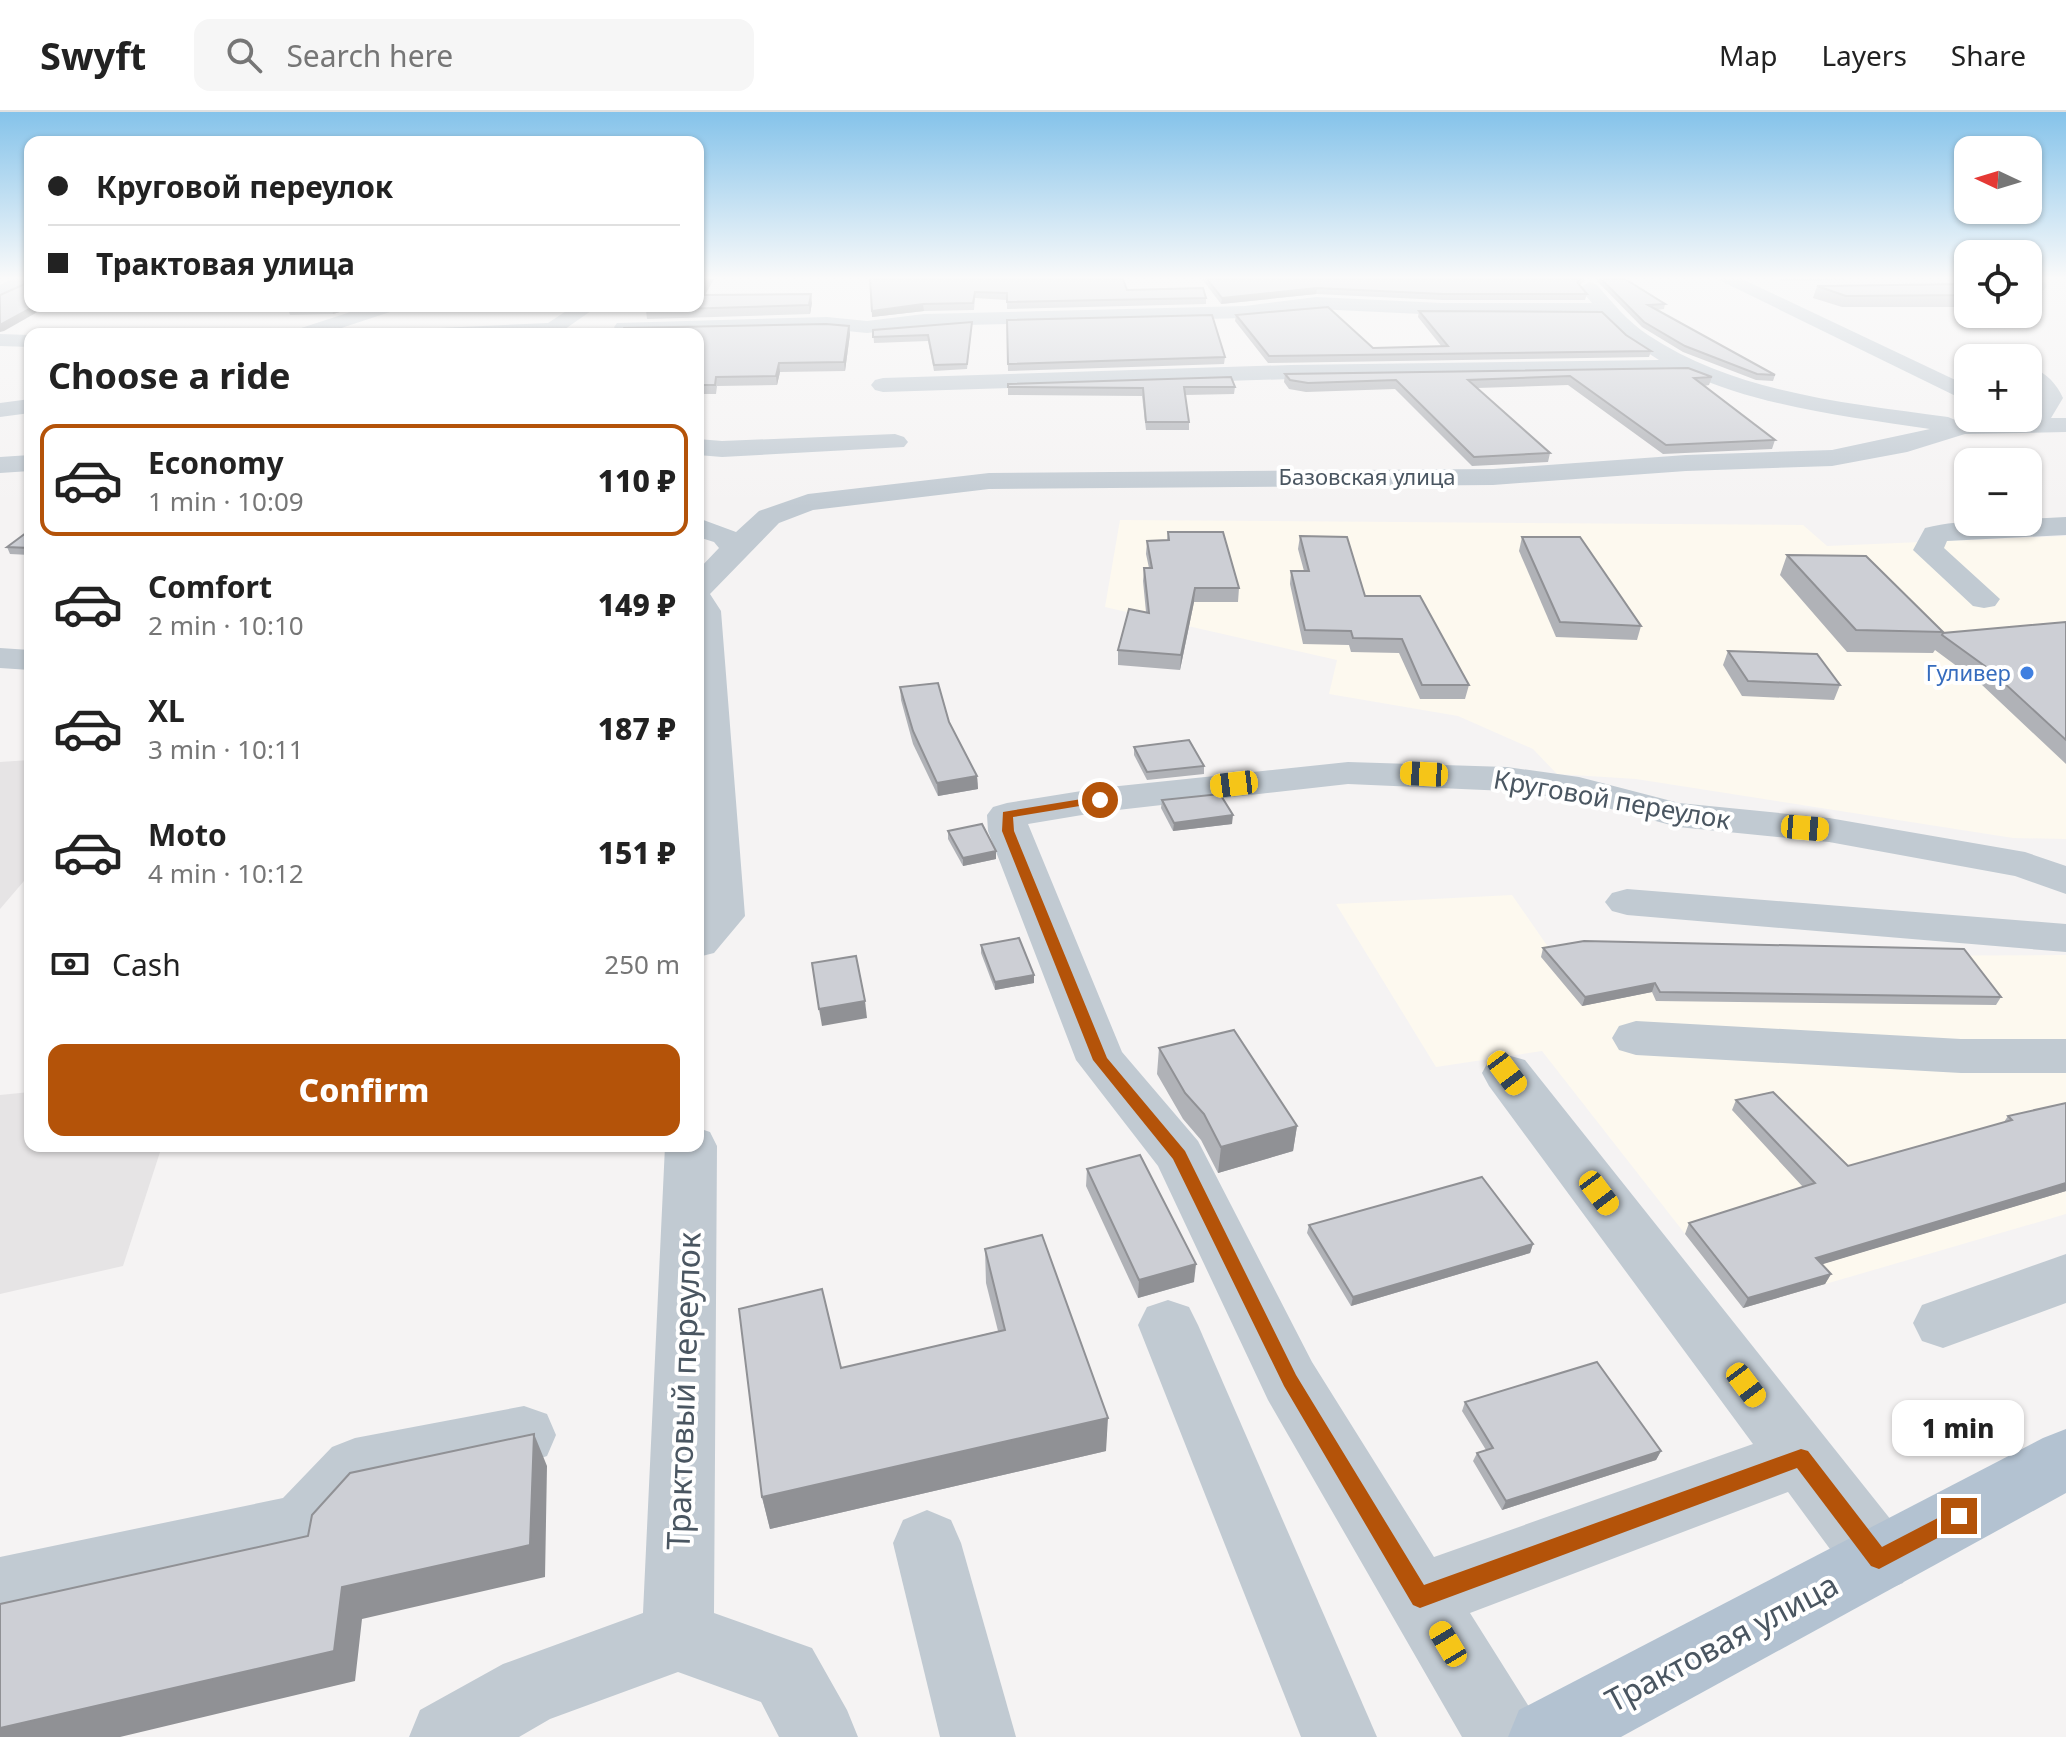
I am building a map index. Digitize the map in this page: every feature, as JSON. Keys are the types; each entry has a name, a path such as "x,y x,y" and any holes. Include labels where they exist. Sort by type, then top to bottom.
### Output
{"main road":[{"name":"Трактовая улица","path":"1546,1737 2066,1459"}],"street":[{"path":"853,355 879,386 900,451 895,492"},
{"path":"879,386 900,355"},
{"path":"1281,355 1291,372"},
{"path":"1671,355 1754,390 1855,454"},
{"path":"1883,355 1954,388"},
{"path":"704,448 722,449 879,386 1291,372 1693,366"},
{"path":"1153,376 1163,399"},
{"path":"2042,384 2059,400 2042,411"},
{"path":"1754,390 1954,425"},
{"path":"0,410 24,407"},
{"name":"Базовская улица","path":"2042,423 2066,425"},
{"path":"2042,429 2066,440"},
{"name":"Базовская улица","path":"704,582 769,517 808,502 989,481 1509,477 1686,463 1832,458 1907,444 1954,430"},
{"path":"0,465 24,463"},
{"path":"1984,599 1928,550 1935,534 1965,529 2066,526"},
{"path":"704,529 724,536 735,548"},
{"path":"704,609 723,916 704,937"},
{"path":"0,658 24,660"},
{"name":"Круговой переулок","path":"1504,1737 1290,1381 1179,1155 1101,1060 1008,831 1007,815 1115,798 1348,773 1507,779 1579,789 1678,815 1829,830 2010,862 2066,881"},
{"path":"1627,902 2066,938"},
{"path":"1636,1038 1961,1056 2066,1056"},
{"path":"1507,1073 1879,1559"},
{"name":"Трактовый переулок","path":"678,1636 691,1152"},
{"path":"1943,1323 2066,1278"},
{"path":"1168,1325 1339,1737"},
{"path":"0,1592 302,1527 355,1468 524,1435"},
{"path":"1420,1597 1801,1457"},
{"path":"927,1543 978,1737"},
{"path":"447,1737 529,1690 678,1636 786,1674 820,1737"}],"shaded area":[{"path":"1120,520 1803,525 1827,546 2066,536 2066,839 2013,838 1636,779 1557,774 1533,749 1458,716 1329,694 1337,660 1105,607"},
{"path":"24,760 24,881 0,909 0,762"},
{"path":"1512,895 1555,957 2066,955 2066,1214 1743,1308 1542,1051 1436,1067 1336,904"},
{"path":"24,1093 24,1152 160,1152 123,1266 0,1294 0,1095"}],"building":[{"path":"704,355 845,355 844,362 779,363 776,376 716,377 715,385 704,385"},
{"path":"932,355 968,355 967,364 934,365"},
{"path":"1008,355 1225,357 1008,364"},
{"path":"1268,355 1358,355 1269,356"},
{"path":"1708,355 1738,355 1775,375 1757,374"},
{"path":"1688,368 1712,377 1694,378 1775,440 1666,445 1570,376 1468,380 1550,453 1474,457 1396,380 1308,383 1290,380 1285,374"},
{"path":"1231,377 1235,387 1184,387 1189,422 1146,422 1143,388 1008,387 1008,384"},
{"path":"1168,532 1223,532 1239,588 1195,588 1181,655 1118,650 1129,609 1149,613 1144,568 1152,568 1147,541 1169,540"},
{"path":"24,534 24,548 7,547"},
{"path":"1300,536 1347,537 1365,596 1420,596 1469,685 1422,685 1402,639 1353,638 1351,631 1305,630 1291,571 1309,571"},
{"path":"1522,537 1580,537 1641,626 1560,622"},
{"path":"1787,555 1866,556 1943,632 1856,630"},
{"name":"Гуливер","path":"2066,622 2066,740 1989,669 1942,635 1943,633"},
{"path":"1728,651 1817,654 1840,685 1748,681"},
{"path":"938,683 949,722 977,776 937,783 913,731 900,687"},
{"path":"1189,740 1204,766 1147,772 1134,747"},
{"path":"1220,794 1233,815 1174,823 1162,800"},
{"path":"982,824 996,851 963,858 948,831"},
{"path":"1019,938 1034,975 995,982 981,945"},
{"path":"1584,941 1964,949 2001,997 1660,992 1655,983 1585,997 1543,948"},
{"path":"856,956 865,1001 819,1009 812,963"},
{"path":"1234,1030 1297,1126 1221,1147 1204,1114 1185,1093 1159,1048"},
{"path":"1773,1092 1848,1166 2012,1120 2008,1116 2066,1103 2066,1183 1816,1258 1831,1274 1748,1298 1689,1223 1815,1183 1736,1100"},
{"path":"1140,1155 1196,1264 1139,1280 1087,1169"},
{"path":"1482,1177 1533,1244 1353,1297 1309,1225"},
{"path":"1042,1235 1108,1418 762,1497 739,1309 822,1289 841,1368 1005,1330 985,1249"},
{"path":"1597,1362 1661,1451 1506,1501 1477,1453 1493,1448 1465,1402"},
{"path":"534,1434 530,1545 342,1587 334,1651 0,1728 0,1604 308,1536 312,1515 350,1473"}],"place":[{"name":"Гуливер","path":"2027,673"}],"route":[{"path":"1100,800 1007,815 1008,831 1101,1060 1179,1155 1290,1381 1420,1597 1801,1457 1879,1559 1959,1516"}]}
